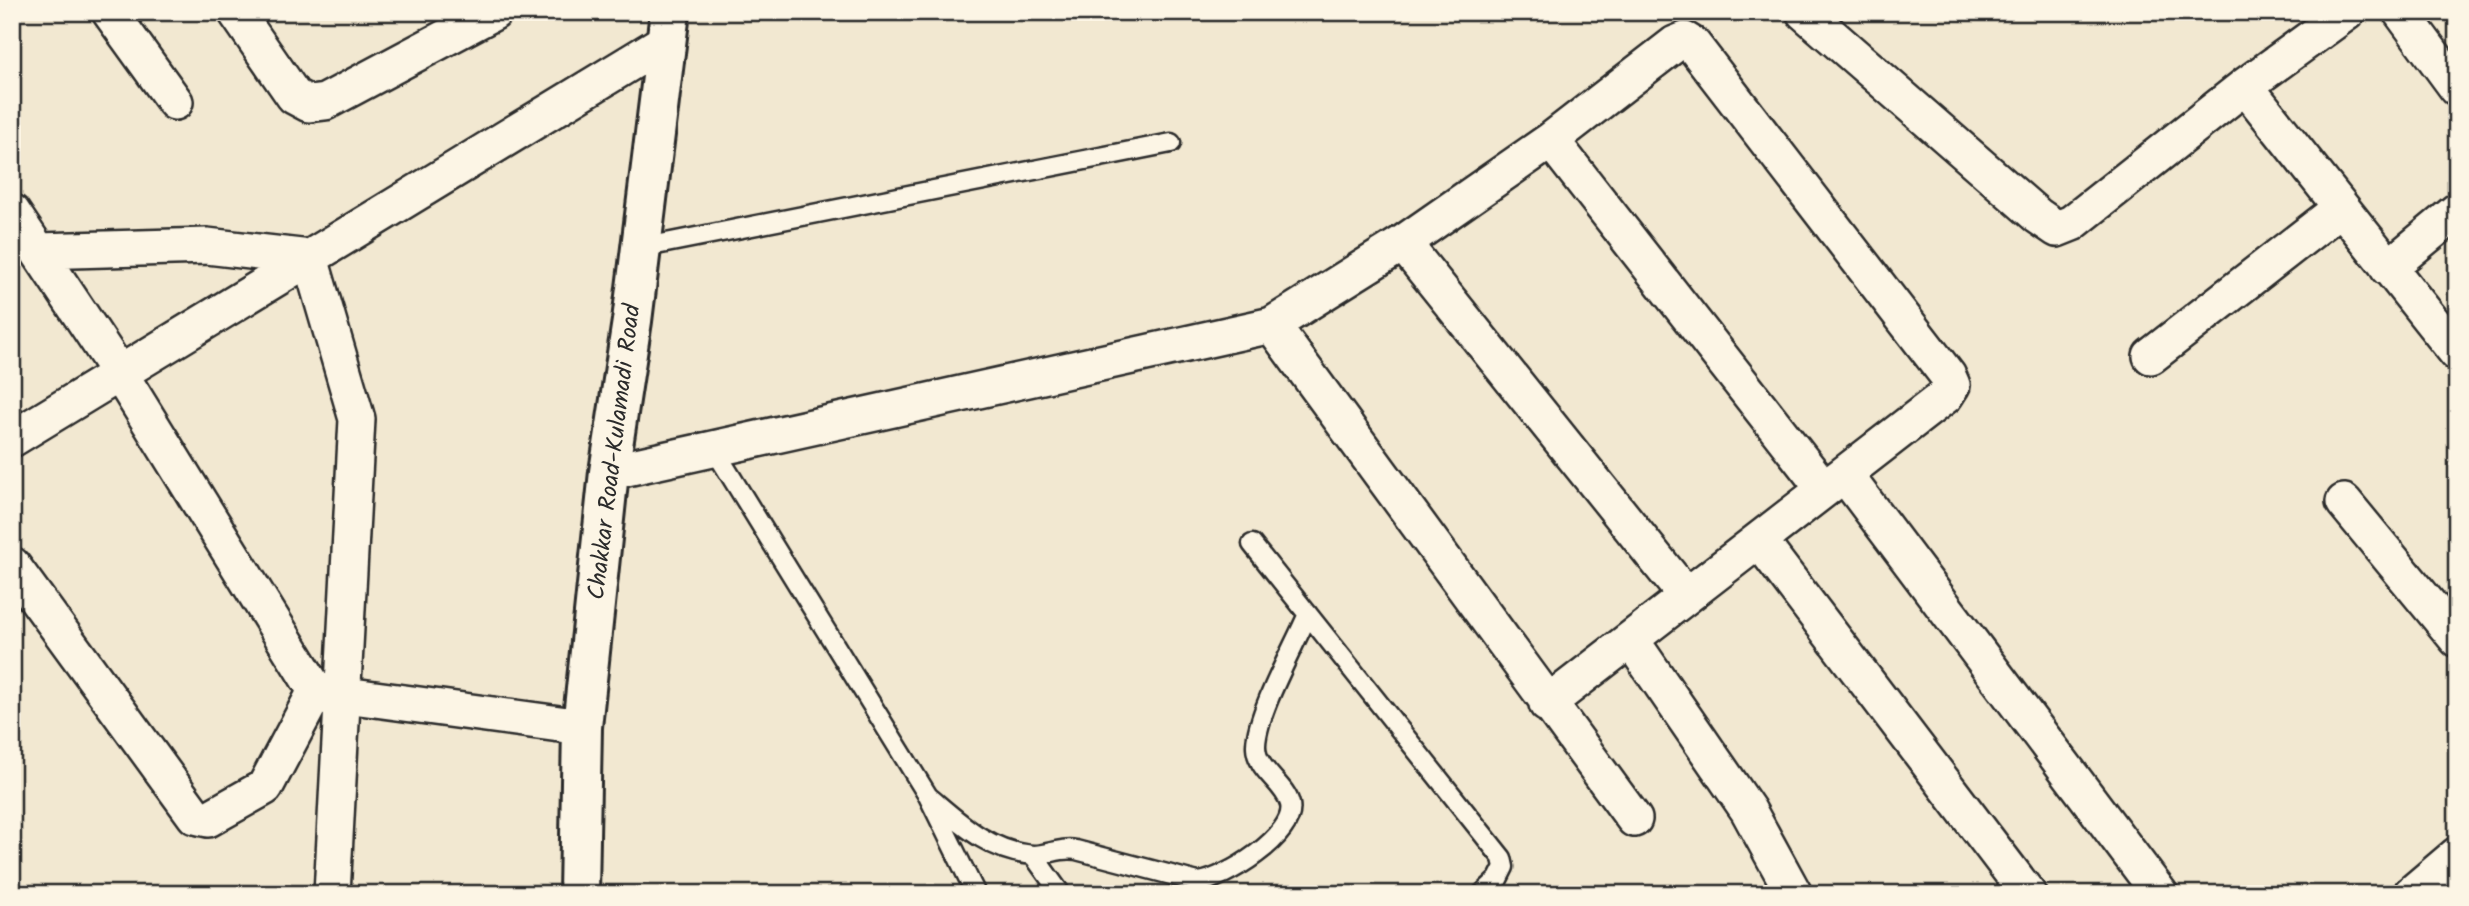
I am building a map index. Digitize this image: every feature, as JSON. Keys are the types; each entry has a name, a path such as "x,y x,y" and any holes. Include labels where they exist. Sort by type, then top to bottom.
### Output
{"street":[{"path":"110,12 175,102"},
{"path":"236,12 294,96 309,104 325,102 470,17"},
{"path":"1804,12 2038,216 2057,229 2072,223 2245,86 2347,12"},
{"path":"2401,12 2457,88"},
{"path":"12,439 310,258 668,27"},
{"name":"Chakkar Road-Kulamadi Road","path":"579,894 582,727 609,471 641,248 668,27"},
{"path":"609,471 1272,325 1403,243 1551,140 1675,44 1685,40 1693,45 1948,376 1952,385 1945,396 1547,704"},
{"path":"2245,86 2457,353"},
{"path":"1551,140 1834,482 2149,890"},
{"path":"2151,356 2341,208"},
{"path":"2388,268 2457,211"},
{"path":"12,212 328,693 582,727"},
{"path":"1403,243 1686,596"},
{"path":"39,251 207,246 310,258"},
{"path":"310,258 357,419 328,693 332,894"},
{"path":"1272,325 1547,704 1634,819"},
{"path":"2344,502 2457,639"},
{"path":"1759,540 2028,894"},
{"path":"12,565 187,805 200,819 208,819 265,787 328,693"},
{"path":"1631,640 1748,810 1794,894"},
{"path":"2411,894 2457,855"}],"lane":[{"path":"641,248 1171,143"},
{"path":"714,449 928,796 976,894"},
{"path":"1252,544 1502,858 1504,867 1498,878 1482,894"},
{"path":"928,796 986,843 1033,855 1067,848 1198,882 1213,881 1227,875 1283,831 1291,817 1290,802 1260,763 1255,747 1259,726 1308,614"},
{"path":"1033,855 1061,894"}]}
